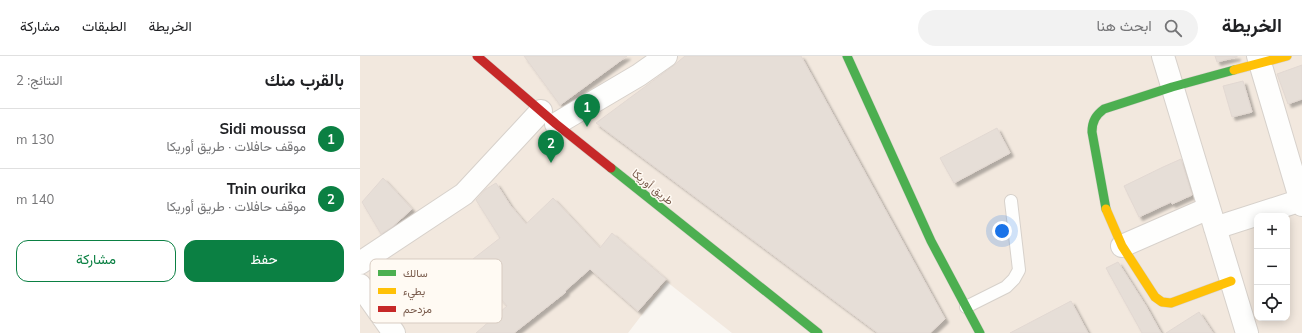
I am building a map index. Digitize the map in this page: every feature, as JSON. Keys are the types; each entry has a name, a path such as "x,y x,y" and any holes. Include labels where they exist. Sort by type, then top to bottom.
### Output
{"street":[{"name":"طريق أوريكا","path":"477,56 548,118 818,333"},
{"path":"360,263 464,194 548,118 639,75 666,56"},
{"path":"847,56 931,241 980,333"},
{"path":"1164,56 1247,333"},
{"path":"1231,281 1171,303 1165,303 1155,297 1122,246 1106,210 1092,132 1093,121 1104,109 1172,86 1259,60 1287,56"},
{"path":"1122,246 1212,218 1302,202 1259,60"},
{"path":"360,285 370,299"},
{"path":"387,323 394,333"}],"lane":[{"path":"966,307 1006,287 1014,279 1019,270 1011,201"}],"shaded area":[{"path":"360,56 1302,56 1302,333 732,333 667,282 628,333 360,333"}],"building":[{"path":"524,56 627,56 560,105"},
{"path":"685,56 801,56 945,319 930,333 878,333 596,123"},
{"path":"1215,56 1237,56 1237,57 1217,62"},
{"path":"1302,65 1302,99 1288,104 1277,74"},
{"path":"1243,81 1252,112 1232,117 1223,86"},
{"path":"997,128 1010,153 954,183 940,158"},
{"path":"1181,159 1192,195 1172,204 1171,202 1139,217 1124,186"},
{"path":"383,178 412,209 392,227 381,234 362,202"},
{"path":"496,183 510,205 526,224 553,198 600,248 612,233 666,279 638,311 590,269 565,291 566,292 514,333 476,333 487,323 502,323 502,310 507,306 502,300 502,259 473,259 500,238 476,200 486,189"},
{"path":"1118,262 1161,333 1142,333 1106,268"},
{"path":"1071,301 1088,333 1010,333"},
{"path":"1199,312 1213,333 1166,333"}],"traffic: fast":[{"path":"847,56 931,241 980,333"},
{"path":"1106,209 1092,132 1094,121 1099,114 1104,109 1172,87 1234,70"},
{"path":"611,168 818,333"}],"traffic: slow":[{"path":"1234,70 1287,56"},
{"path":"1106,209 1122,246 1155,297 1162,302 1171,303 1231,281"}],"traffic: jam":[{"path":"477,56 556,124 611,168"}],"place":[{"name":"Sidi moussa","path":"587,127"},
{"name":"Tnin ourika","path":"551,163"}]}
